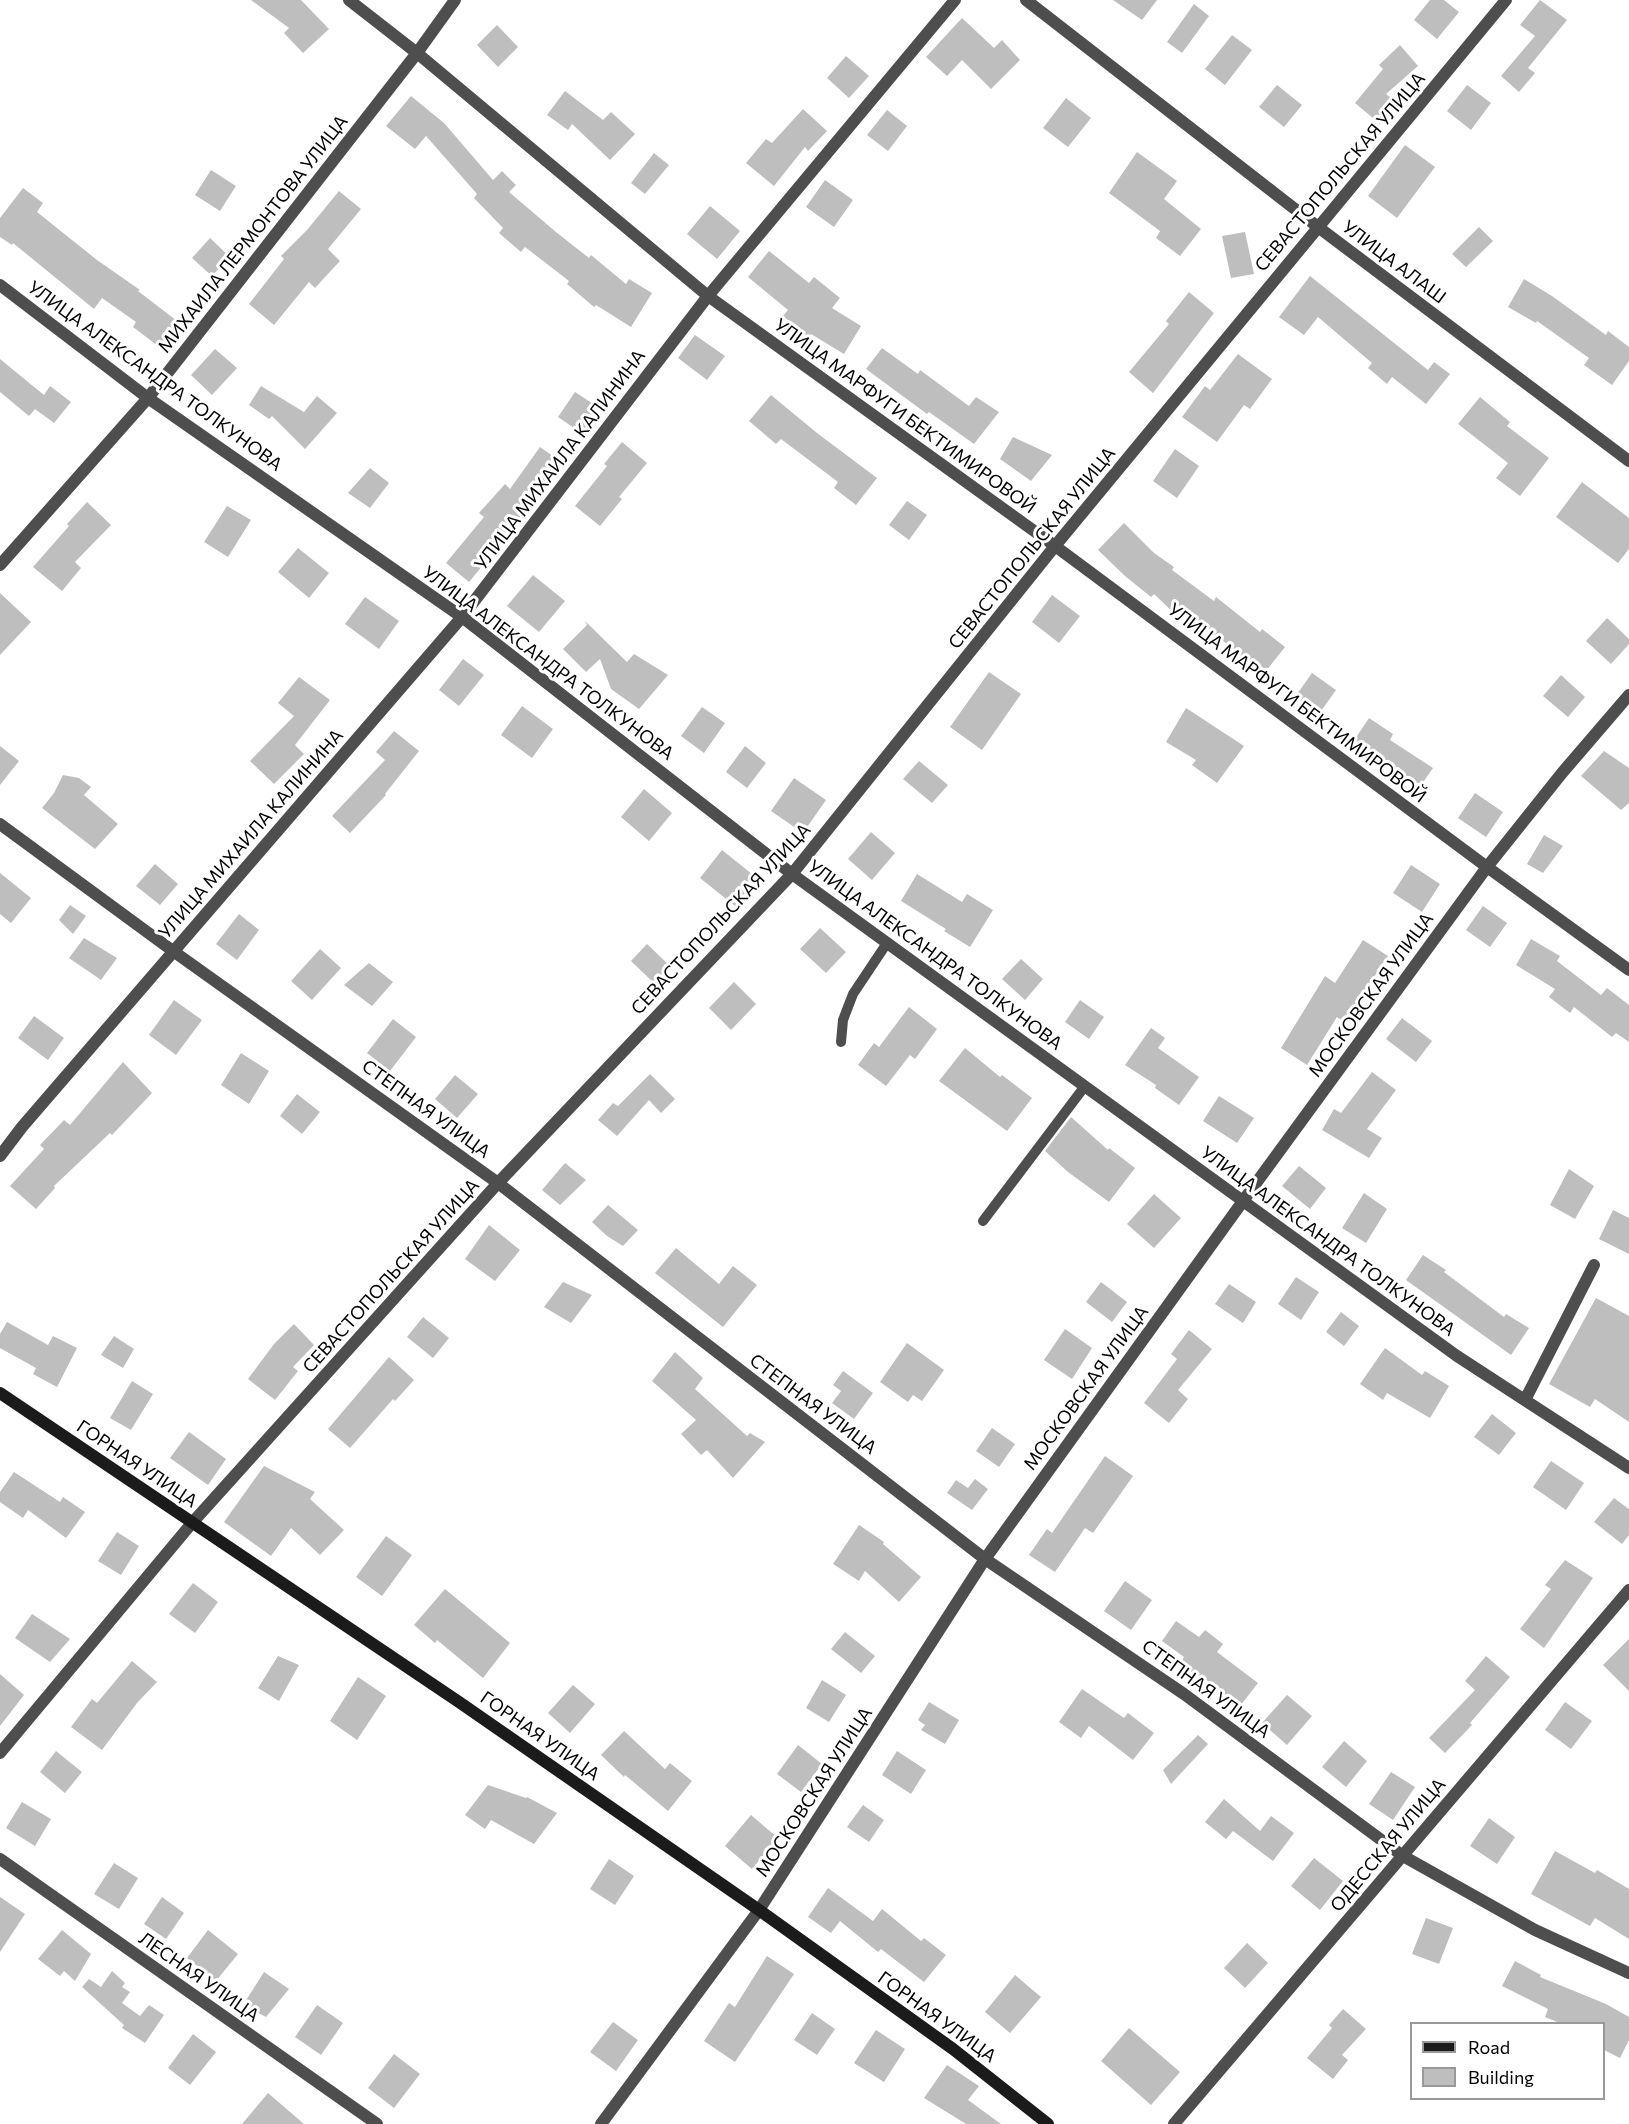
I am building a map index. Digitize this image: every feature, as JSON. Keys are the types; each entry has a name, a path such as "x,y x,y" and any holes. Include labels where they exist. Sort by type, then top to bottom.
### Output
{"street":[{"name":"УЛИЦА МАРФУГИ БЕКТИМИРОВОЙ","path":"349,0 417,53 708,296 1055,546 1629,970"},
{"name":"МИХАИЛА ЛЕРМОНТОВА УЛИЦА","path":"0,565 148,398 417,53 454,0"},
{"name":"УЛИЦА МИХАИЛА КАЛИНИНА","path":"0,1156 173,951 462,617 708,296 955,0"},
{"name":"УЛИЦА АЛАШ","path":"1026,0 1318,227 1629,462"},
{"name":"СЕВАСТОПОЛЬСКАЯ УЛИЦА","path":"0,1753 192,1523 498,1183 792,874 1055,546 1506,0"},
{"name":"УЛИЦА АЛЕКСАНДРА ТОЛКУНОВА","path":"0,285 148,398 462,617 792,874 887,943 1457,1356 1629,1468"},
{"name":"МОСКОВСКАЯ УЛИЦА","path":"601,2124 759,1910 985,1559 1487,867 1562,773 1629,695"},
{"name":"СТЕПНАЯ УЛИЦА","path":"0,824 173,951 498,1183 985,1559 1184,1694 1403,1856 1534,1930 1629,1973"},
{"path":"1525,1400 1594,1265"},
{"name":"ГОРНАЯ УЛИЦА","path":"0,1393 459,1702 759,1910 953,2049 1048,2124"},
{"name":"ОДЕССКАЯ УЛИЦА","path":"1174,2124 1629,1590"},
{"name":"ЛЕСНАЯ УЛИЦА","path":"0,1859 377,2124"}],"lane":[{"path":"841,1042 843,1020 853,994 887,943"},
{"path":"982,1221 1084,1086"}],"building":[{"path":"251,0 301,0 329,29 303,53 284,33 289,28"},
{"path":"1113,0 1157,0 1142,20"},
{"path":"1430,0 1444,0 1459,12 1437,39 1414,20"},
{"path":"1540,0 1567,20 1528,68 1535,73 1519,92 1501,76 1535,36 1520,25"},
{"path":"1194,4 1209,16 1182,53 1167,42"},
{"path":"962,18 994,48 1002,40 1020,60 991,89 962,60 947,76 926,57"},
{"path":"497,25 518,47 498,67 477,45"},
{"path":"1232,35 1252,50 1225,85 1205,69"},
{"path":"1400,45 1418,66 1386,94 1397,103 1380,124 1355,103 1383,69 1379,65"},
{"path":"846,56 869,76 849,98 827,78"},
{"path":"1277,85 1302,105 1284,127 1259,107"},
{"path":"1467,85 1491,103 1471,130 1447,111"},
{"path":"565,91 603,120 611,112 635,134 610,160 572,124 568,130 547,115"},
{"path":"411,96 444,123 493,180 502,171 516,185 509,192 556,232 589,258 591,255 626,284 629,279 652,293 631,327 596,305 594,307 567,284 569,281 525,247 521,252 499,233 503,228 474,198 477,194 426,136 415,149 386,126"},
{"path":"1066,98 1091,118 1068,147 1043,128"},
{"path":"803,109 827,131 808,151 805,147 774,186 746,163 766,139 772,143"},
{"path":"887,110 907,126 888,151 867,135"},
{"path":"1405,145 1435,167 1397,218 1368,196"},
{"path":"1137,152 1177,181 1164,199 1201,229 1180,256 1156,238 1160,231 1109,193"},
{"path":"654,153 669,165 645,194 631,183"},
{"path":"211,170 236,186 220,211 195,195"},
{"path":"825,180 853,200 834,227 806,207"},
{"path":"23,188 43,203 37,212 181,324 162,349 133,327 136,322 102,298 94,309 13,243 12,245 0,237 0,218"},
{"path":"339,191 361,209 328,249 340,261 315,288 309,282 274,325 249,304 284,259 281,256 307,230"},
{"path":"710,206 740,231 717,259 687,234"},
{"path":"1479,227 1493,241 1466,267 1452,254"},
{"path":"1245,232 1254,274 1231,278 1222,236"},
{"path":"210,238 230,257 212,276 192,258"},
{"path":"769,251 809,283 814,277 840,298 832,308 861,326 844,354 811,334 809,337 783,316 788,310 748,277"},
{"path":"1310,276 1428,370 1434,362 1450,374 1426,404 1392,377 1387,384 1368,368 1372,363 1318,317 1304,335 1279,317"},
{"path":"1524,279 1606,335 1608,331 1629,347 1629,361 1612,385 1584,365 1589,358 1537,321 1536,323 1508,307"},
{"path":"1189,292 1214,313 1153,393 1129,372 1169,324 1166,321"},
{"path":"695,335 725,356 707,380 678,358"},
{"path":"882,348 918,374 920,370 969,406 976,397 999,412 974,444 929,412 927,414 866,369"},
{"path":"215,349 237,368 212,395 191,375"},
{"path":"1238,354 1272,379 1250,409 1244,405 1217,442 1182,417 1205,386 1210,390"},
{"path":"0,359 44,395 50,386 71,402 54,423 35,409 29,416 0,392"},
{"path":"261,386 304,412 317,396 337,413 305,449 272,416 269,419 249,405"},
{"path":"575,392 601,409 584,435 558,417"},
{"path":"771,395 877,478 856,505 834,488 838,482 781,439 776,444 749,421"},
{"path":"1480,397 1510,422 1507,426 1549,458 1520,496 1496,478 1508,463 1458,424"},
{"path":"1013,437 1052,455 1031,481 1000,459"},
{"path":"622,442 647,463 619,497 622,499 600,526 575,506 607,466 604,464"},
{"path":"540,447 563,463 545,489 485,555 489,558 469,582 446,563 484,517 479,513 505,484 510,489"},
{"path":"1175,449 1199,466 1177,498 1153,481"},
{"path":"370,468 389,483 370,508 348,493"},
{"path":"1582,482 1629,518 1629,549 1618,563 1556,517"},
{"path":"907,501 927,515 909,540 889,525"},
{"path":"87,502 111,525 75,562 81,568 62,591 33,567"},
{"path":"227,506 251,520 228,557 204,542"},
{"path":"1124,523 1154,553 1174,567 1172,570 1214,601 1216,597 1260,632 1262,629 1285,647 1262,676 1239,657 1241,655 1182,609 1176,615 1154,594 1151,597 1098,550"},
{"path":"298,548 329,573 309,598 278,572"},
{"path":"533,575 565,601 539,632 507,606"},
{"path":"0,593 31,622 0,655"},
{"path":"1052,595 1080,616 1059,643 1032,622"},
{"path":"365,597 399,621 379,649 345,624"},
{"path":"1607,618 1629,639 1629,644 1611,664 1586,641"},
{"path":"585,621 627,662 634,654 668,675 639,709 611,689 600,659 586,672 563,649 587,625"},
{"path":"463,659 484,675 459,706 439,690"},
{"path":"989,672 1021,694 982,750 950,727"},
{"path":"1312,673 1336,690 1319,714 1295,697"},
{"path":"1561,675 1585,697 1568,717 1543,696"},
{"path":"299,677 330,700 295,745 304,754 274,784 250,761 294,716 278,703"},
{"path":"522,706 553,729 532,758 501,735"},
{"path":"702,707 725,723 704,753 681,736"},
{"path":"1186,708 1244,746 1217,783 1192,765 1196,760 1166,742"},
{"path":"1369,718 1393,734 1390,740 1433,768 1419,788 1353,742"},
{"path":"394,731 419,751 386,795 350,833 332,816 385,760 376,752"},
{"path":"0,746 19,761 0,785"},
{"path":"745,746 766,763 747,788 726,772"},
{"path":"1604,751 1629,768 1629,803 1621,810 1581,776"},
{"path":"919,761 948,785 932,803 903,779"},
{"path":"63,775 79,778 91,787 84,795 118,824 95,849 42,808 54,793"},
{"path":"794,778 826,800 803,833 771,811"},
{"path":"644,789 672,813 649,841 621,817"},
{"path":"1475,793 1503,812 1486,837 1458,818"},
{"path":"871,832 895,853 872,880 848,859"},
{"path":"1544,835 1563,846 1543,873 1527,864"},
{"path":"722,850 757,878 735,906 700,878"},
{"path":"155,864 178,884 160,905 136,886"},
{"path":"1411,865 1440,884 1422,912 1393,893"},
{"path":"0,873 31,898 11,923 0,914"},
{"path":"917,874 962,902 967,894 993,910 970,947 901,901"},
{"path":"70,905 86,916 73,934 59,920"},
{"path":"1483,906 1507,923 1490,947 1466,930"},
{"path":"239,914 259,930 237,960 216,944"},
{"path":"820,928 846,952 826,973 800,949"},
{"path":"84,938 117,958 101,980 69,958"},
{"path":"1531,939 1560,956 1557,961 1601,995 1607,988 1629,1005 1629,1042 1616,1033 1612,1037 1574,1007 1570,1013 1549,997 1555,989 1516,965"},
{"path":"1363,940 1388,956 1344,1022 1337,1017 1307,1065 1281,1048 1325,976 1335,983"},
{"path":"647,944 670,966 654,983 631,961"},
{"path":"320,949 341,968 312,1000 291,981"},
{"path":"1021,959 1043,979 1025,1000 1002,979"},
{"path":"369,963 393,982 372,1006 344,985"},
{"path":"734,982 756,1004 731,1030 709,1008"},
{"path":"174,1000 202,1020 176,1055 149,1035"},
{"path":"1080,1000 1104,1017 1089,1039 1065,1022"},
{"path":"909,1007 937,1029 915,1059 910,1055 886,1086 858,1065 874,1043 879,1047"},
{"path":"34,1016 64,1038 48,1060 18,1038"},
{"path":"1402,1018 1432,1041 1416,1062 1386,1039"},
{"path":"393,1019 416,1037 390,1071 367,1053"},
{"path":"1151,1028 1165,1038 1158,1048 1199,1077 1179,1105 1155,1088 1156,1085 1125,1065"},
{"path":"965,1048 1000,1077 1002,1075 1032,1098 1007,1131 939,1081"},
{"path":"241,1053 269,1071 249,1104 221,1085"},
{"path":"123,1062 152,1093 112,1135 110,1133 54,1186 55,1188 36,1209 10,1186 44,1149 40,1145 64,1120 70,1125"},
{"path":"1372,1072 1396,1090 1367,1129 1382,1138 1369,1158 1322,1130 1334,1109 1341,1113"},
{"path":"650,1074 675,1099 661,1113 649,1100 617,1136 598,1120 613,1103 618,1106"},
{"path":"455,1075 478,1094 457,1118 435,1099"},
{"path":"297,1094 320,1112 302,1134 280,1116"},
{"path":"1219,1096 1254,1118 1237,1143 1203,1121"},
{"path":"1071,1117 1108,1150 1109,1148 1135,1168 1109,1202 1068,1172 1045,1151"},
{"path":"565,1163 586,1180 560,1205 542,1190"},
{"path":"1299,1166 1326,1188 1310,1209 1282,1186"},
{"path":"1569,1169 1594,1186 1575,1219 1550,1205"},
{"path":"1364,1193 1387,1209 1366,1243 1342,1228"},
{"path":"1154,1194 1181,1218 1154,1248 1127,1224"},
{"path":"608,1205 638,1230 623,1246 607,1236 592,1222"},
{"path":"1613,1210 1629,1218 1629,1254 1599,1239"},
{"path":"489,1225 520,1250 495,1281 465,1259"},
{"path":"676,1248 719,1284 733,1266 757,1285 723,1327 655,1273"},
{"path":"1423,1255 1446,1270 1444,1272 1504,1317 1506,1314 1529,1328 1511,1355 1406,1280"},
{"path":"1296,1277 1319,1292 1301,1320 1278,1304"},
{"path":"563,1282 592,1295 571,1323 544,1307"},
{"path":"1101,1282 1127,1302 1112,1322 1086,1302"},
{"path":"1229,1284 1256,1302 1243,1323 1215,1304"},
{"path":"1596,1298 1629,1316 1629,1422 1595,1399 1590,1407 1549,1384"},
{"path":"1341,1312 1359,1326 1344,1346 1326,1332"},
{"path":"423,1317 449,1338 433,1358 407,1337"},
{"path":"7,1322 48,1345 53,1336 77,1348 57,1387 33,1374 36,1368 0,1348 0,1334"},
{"path":"294,1324 314,1345 293,1367 298,1371 275,1400 248,1379 274,1344"},
{"path":"1065,1329 1092,1348 1072,1379 1044,1360"},
{"path":"1189,1330 1212,1349 1178,1390 1188,1399 1169,1423 1144,1403 1177,1359 1171,1354"},
{"path":"114,1336 134,1349 123,1368 101,1355"},
{"path":"907,1343 944,1370 922,1401 913,1395 908,1402 880,1382"},
{"path":"1385,1348 1422,1375 1425,1371 1449,1386 1430,1418 1387,1393 1383,1400 1360,1384"},
{"path":"675,1352 703,1378 695,1389 747,1436 750,1433 765,1442 733,1478 707,1450 701,1455 681,1434 696,1420 652,1381"},
{"path":"389,1357 414,1380 395,1401 393,1399 350,1448 328,1429"},
{"path":"843,1371 873,1393 854,1419 832,1403 841,1391 833,1385"},
{"path":"132,1381 153,1394 131,1430 110,1418"},
{"path":"1492,1414 1516,1433 1499,1455 1474,1437"},
{"path":"992,1428 1015,1444 999,1467 976,1451"},
{"path":"189,1432 226,1459 208,1485 170,1458"},
{"path":"1105,1456 1133,1476 1093,1533 1085,1528 1055,1572 1029,1555 1047,1529 1052,1533"},
{"path":"1551,1461 1584,1483 1566,1510 1533,1487"},
{"path":"264,1466 315,1492 310,1499 344,1530 320,1555 291,1528 271,1556 224,1522"},
{"path":"14,1472 60,1502 63,1497 85,1512 66,1538 28,1510 23,1518 0,1502 0,1492"},
{"path":"975,1479 988,1489 972,1510 947,1493 956,1480 968,1488"},
{"path":"1614,1498 1629,1509 1629,1535 1622,1544 1594,1522"},
{"path":"859,1525 884,1542 883,1544 921,1577 899,1602 865,1571 859,1581 833,1564"},
{"path":"117,1532 139,1546 121,1575 98,1561"},
{"path":"386,1536 412,1555 382,1596 356,1577"},
{"path":"1565,1560 1593,1578 1544,1648 1520,1629 1551,1589 1545,1585"},
{"path":"1125,1581 1152,1600 1131,1630 1104,1611"},
{"path":"193,1583 218,1602 195,1633 169,1614"},
{"path":"445,1589 510,1643 483,1678 437,1640 435,1643 414,1625"},
{"path":"32,1614 70,1639 50,1662 15,1638"},
{"path":"1176,1621 1199,1637 1205,1630 1223,1644 1217,1652 1258,1683 1240,1706 1200,1675 1198,1677 1180,1664 1184,1657 1162,1641"},
{"path":"845,1632 875,1656 861,1673 831,1649"},
{"path":"1629,1639 1629,1691 1603,1665"},
{"path":"278,1656 299,1665 279,1701 258,1688"},
{"path":"1486,1656 1510,1677 1470,1723 1472,1725 1445,1753 1429,1738 1475,1690 1465,1681"},
{"path":"132,1661 157,1682 137,1703 102,1750 71,1727 92,1699 97,1703"},
{"path":"0,1674 24,1695 0,1726"},
{"path":"358,1677 386,1696 357,1740 330,1721"},
{"path":"822,1680 846,1695 829,1722 806,1708"},
{"path":"573,1685 595,1704 570,1733 548,1713"},
{"path":"1082,1689 1124,1718 1128,1713 1154,1733 1133,1760 1089,1726 1081,1738 1059,1722"},
{"path":"1287,1695 1312,1716 1287,1745 1262,1723"},
{"path":"929,1702 959,1720 945,1744 921,1730 925,1725 918,1720"},
{"path":"1565,1702 1592,1721 1571,1749 1545,1730"},
{"path":"624,1731 665,1769 670,1763 692,1781 668,1811 625,1775 624,1777 601,1755"},
{"path":"1198,1735 1208,1744 1171,1784 1163,1770"},
{"path":"1344,1741 1367,1761 1346,1787 1322,1767"},
{"path":"798,1745 822,1764 801,1792 777,1774"},
{"path":"56,1751 82,1772 65,1793 40,1772"},
{"path":"897,1751 926,1770 911,1794 882,1775"},
{"path":"1391,1772 1415,1787 1393,1820 1369,1804"},
{"path":"488,1785 527,1797 557,1813 534,1844 491,1820 485,1829 465,1815"},
{"path":"1224,1799 1260,1831 1271,1816 1294,1833 1273,1861 1233,1831 1226,1839 1205,1822"},
{"path":"22,1802 51,1819 35,1846 6,1828"},
{"path":"863,1805 884,1820 869,1842 847,1827"},
{"path":"751,1815 778,1838 752,1869 725,1846"},
{"path":"1489,1818 1515,1837 1497,1864 1470,1846"},
{"path":"1555,1851 1595,1873 1597,1870 1629,1889 1629,1939 1595,1918 1590,1926 1531,1894"},
{"path":"1314,1858 1343,1881 1320,1910 1291,1886"},
{"path":"609,1859 634,1876 615,1905 590,1889"},
{"path":"114,1863 138,1878 119,1909 94,1894"},
{"path":"828,1888 873,1921 882,1909 921,1941 924,1938 946,1955 924,1982 881,1949 878,1952 840,1921 831,1933 808,1917"},
{"path":"0,1897 25,1914 0,1952"},
{"path":"162,1897 184,1913 166,1939 144,1924"},
{"path":"1426,1918 1453,1928 1439,1964 1412,1954"},
{"path":"62,1930 91,1954 75,1981 64,1971 60,1976 38,1959"},
{"path":"208,1930 238,1954 216,1981 187,1958"},
{"path":"1247,1943 1268,1963 1245,1988 1224,1968"},
{"path":"767,1956 794,1974 735,2062 704,2041 729,2003 735,2007"},
{"path":"1515,1961 1541,1975 1540,1977 1606,2004 1629,2017 1629,2040 1620,2058 1605,2050 1605,2022 1557,2022 1545,2017 1548,2009 1502,1986"},
{"path":"112,1971 125,1983 122,1987 130,1992 122,2003 140,2016 149,2005 164,2015 145,2043 122,2028 124,2025 82,1987 89,1979 101,1987"},
{"path":"264,1972 289,1989 266,2017 243,2005"},
{"path":"1015,1975 1041,1997 1010,2033 985,2012"},
{"path":"317,2005 343,2023 321,2055 295,2037"},
{"path":"1343,2009 1366,2029 1342,2055 1348,2060 1333,2079 1307,2058 1332,2028 1329,2025"},
{"path":"812,2013 835,2029 817,2055 794,2040"},
{"path":"613,2022 638,2040 616,2071 590,2052"},
{"path":"1129,2028 1180,2072 1151,2105 1101,2061"},
{"path":"876,2030 905,2049 884,2082 854,2063"},
{"path":"193,2034 216,2052 190,2085 168,2068"},
{"path":"394,2054 420,2074 394,2108 368,2088"},
{"path":"947,2065 979,2086 968,2100 1001,2124 966,2124 924,2098"},
{"path":"268,2093 304,2124 242,2124"}]}
